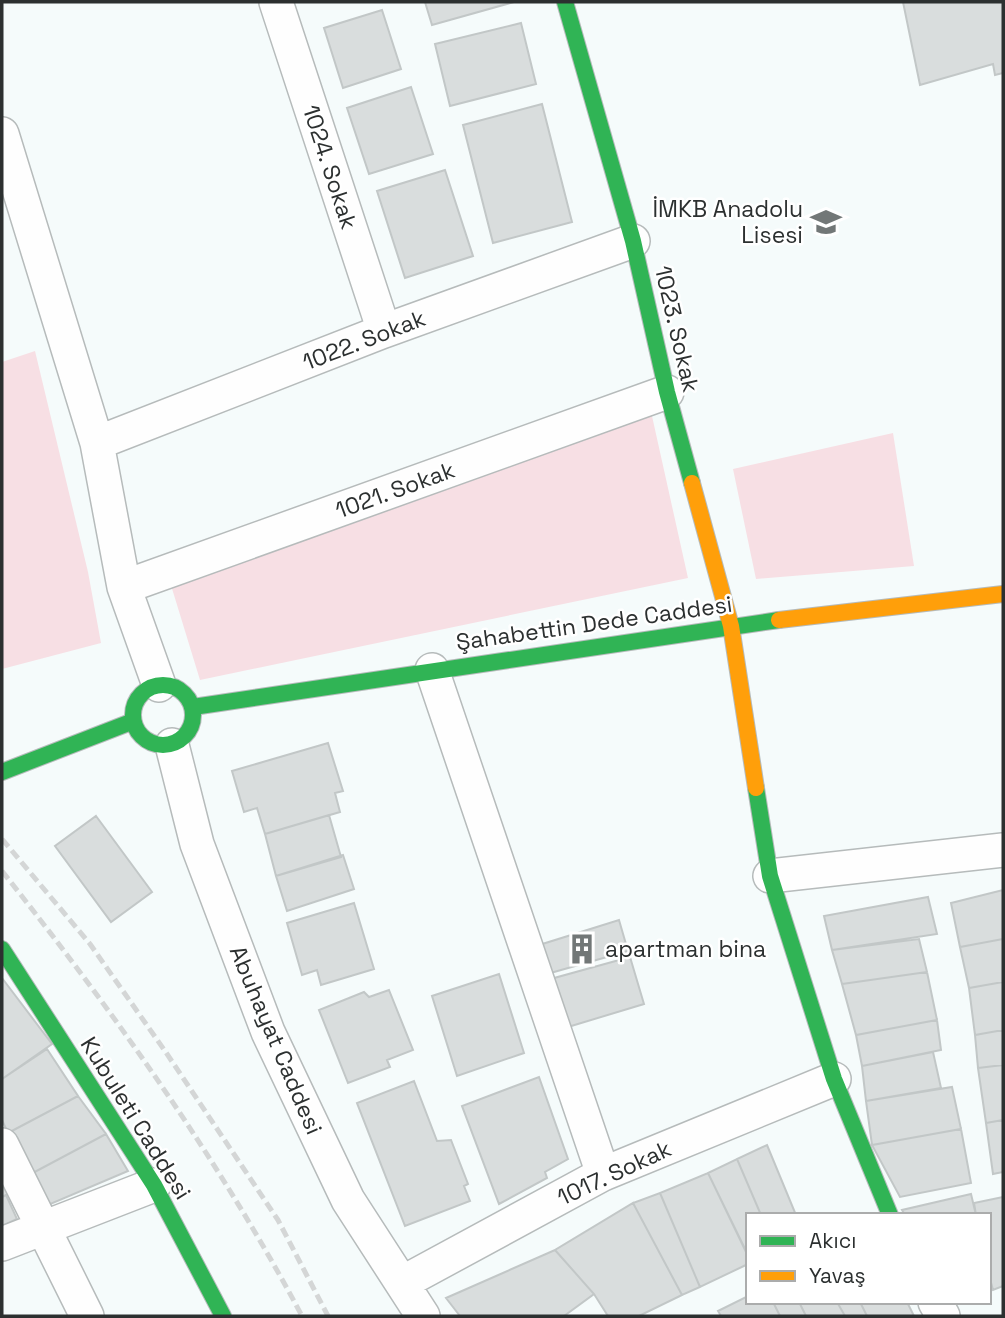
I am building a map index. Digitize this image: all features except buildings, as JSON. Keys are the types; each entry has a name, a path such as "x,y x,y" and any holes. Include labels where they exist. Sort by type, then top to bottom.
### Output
{"street":[{"name":"1024. Sokak","path":"276,2 384,331"},
{"name":"1023. Sokak","path":"565,2 633,242 667,392 731,626 769,876 834,1079 889,1213"},
{"path":"2,134 97,443 124,587 159,685"},
{"name":"1022. Sokak","path":"97,443 384,331 633,242"},
{"name":"1021. Sokak","path":"124,587 667,392"},
{"name":"Şahabettin Dede Caddesi","path":"193,707 284,696 432,670 731,626 1003,594"},
{"path":"432,670 603,1174"},
{"path":"159,685 176,688 189,699 193,707 194,716 188,734 172,745 155,745 147,741 131,722 136,701 142,693 159,685"},
{"path":"2,772 131,722"},
{"name":"Abuhayat Caddesi","path":"172,745 197,844 268,1032 348,1200 423,1316"},
{"path":"769,876 1003,850"},
{"name":"Kubuleti Caddesi","path":"6,962 154,1185 213,1313"},
{"name":"1017. Sokak","path":"402,1283 603,1174 834,1079"},
{"path":"2,1145 87,1316"},
{"path":"2,1244 154,1185"}],"shaded area":[{"path":"35,351 88,572 101,643 2,669 2,362"},
{"path":"650,407 688,578 200,680 170,582"},
{"path":"893,433 914,566 756,579 733,469"}],"railway":[{"path":"2,839 90,944 165,1051 278,1220 328,1316"},
{"path":"2,871 84,977 162,1087 235,1199 302,1316"}],"traffic: fast":[{"path":"565,2 633,241 667,392 692,483"},
{"path":"193,707 779,620"},
{"path":"157,685 169,685 185,693 191,703 193,715 191,727 185,737 169,745 157,745 141,737 133,721 133,709 141,693 157,685"},
{"path":"2,772 131,722"},
{"path":"756,788 770,876 834,1079 889,1213"},
{"path":"2,949 154,1185 223,1316"}],"traffic: slow":[{"path":"692,483 731,626 756,788"},
{"path":"779,620 1003,594"}],"place":[{"name":"İMKB Anadolu Lisesi","path":"826,222"},
{"name":"apartman bina","path":"582,949"}]}
